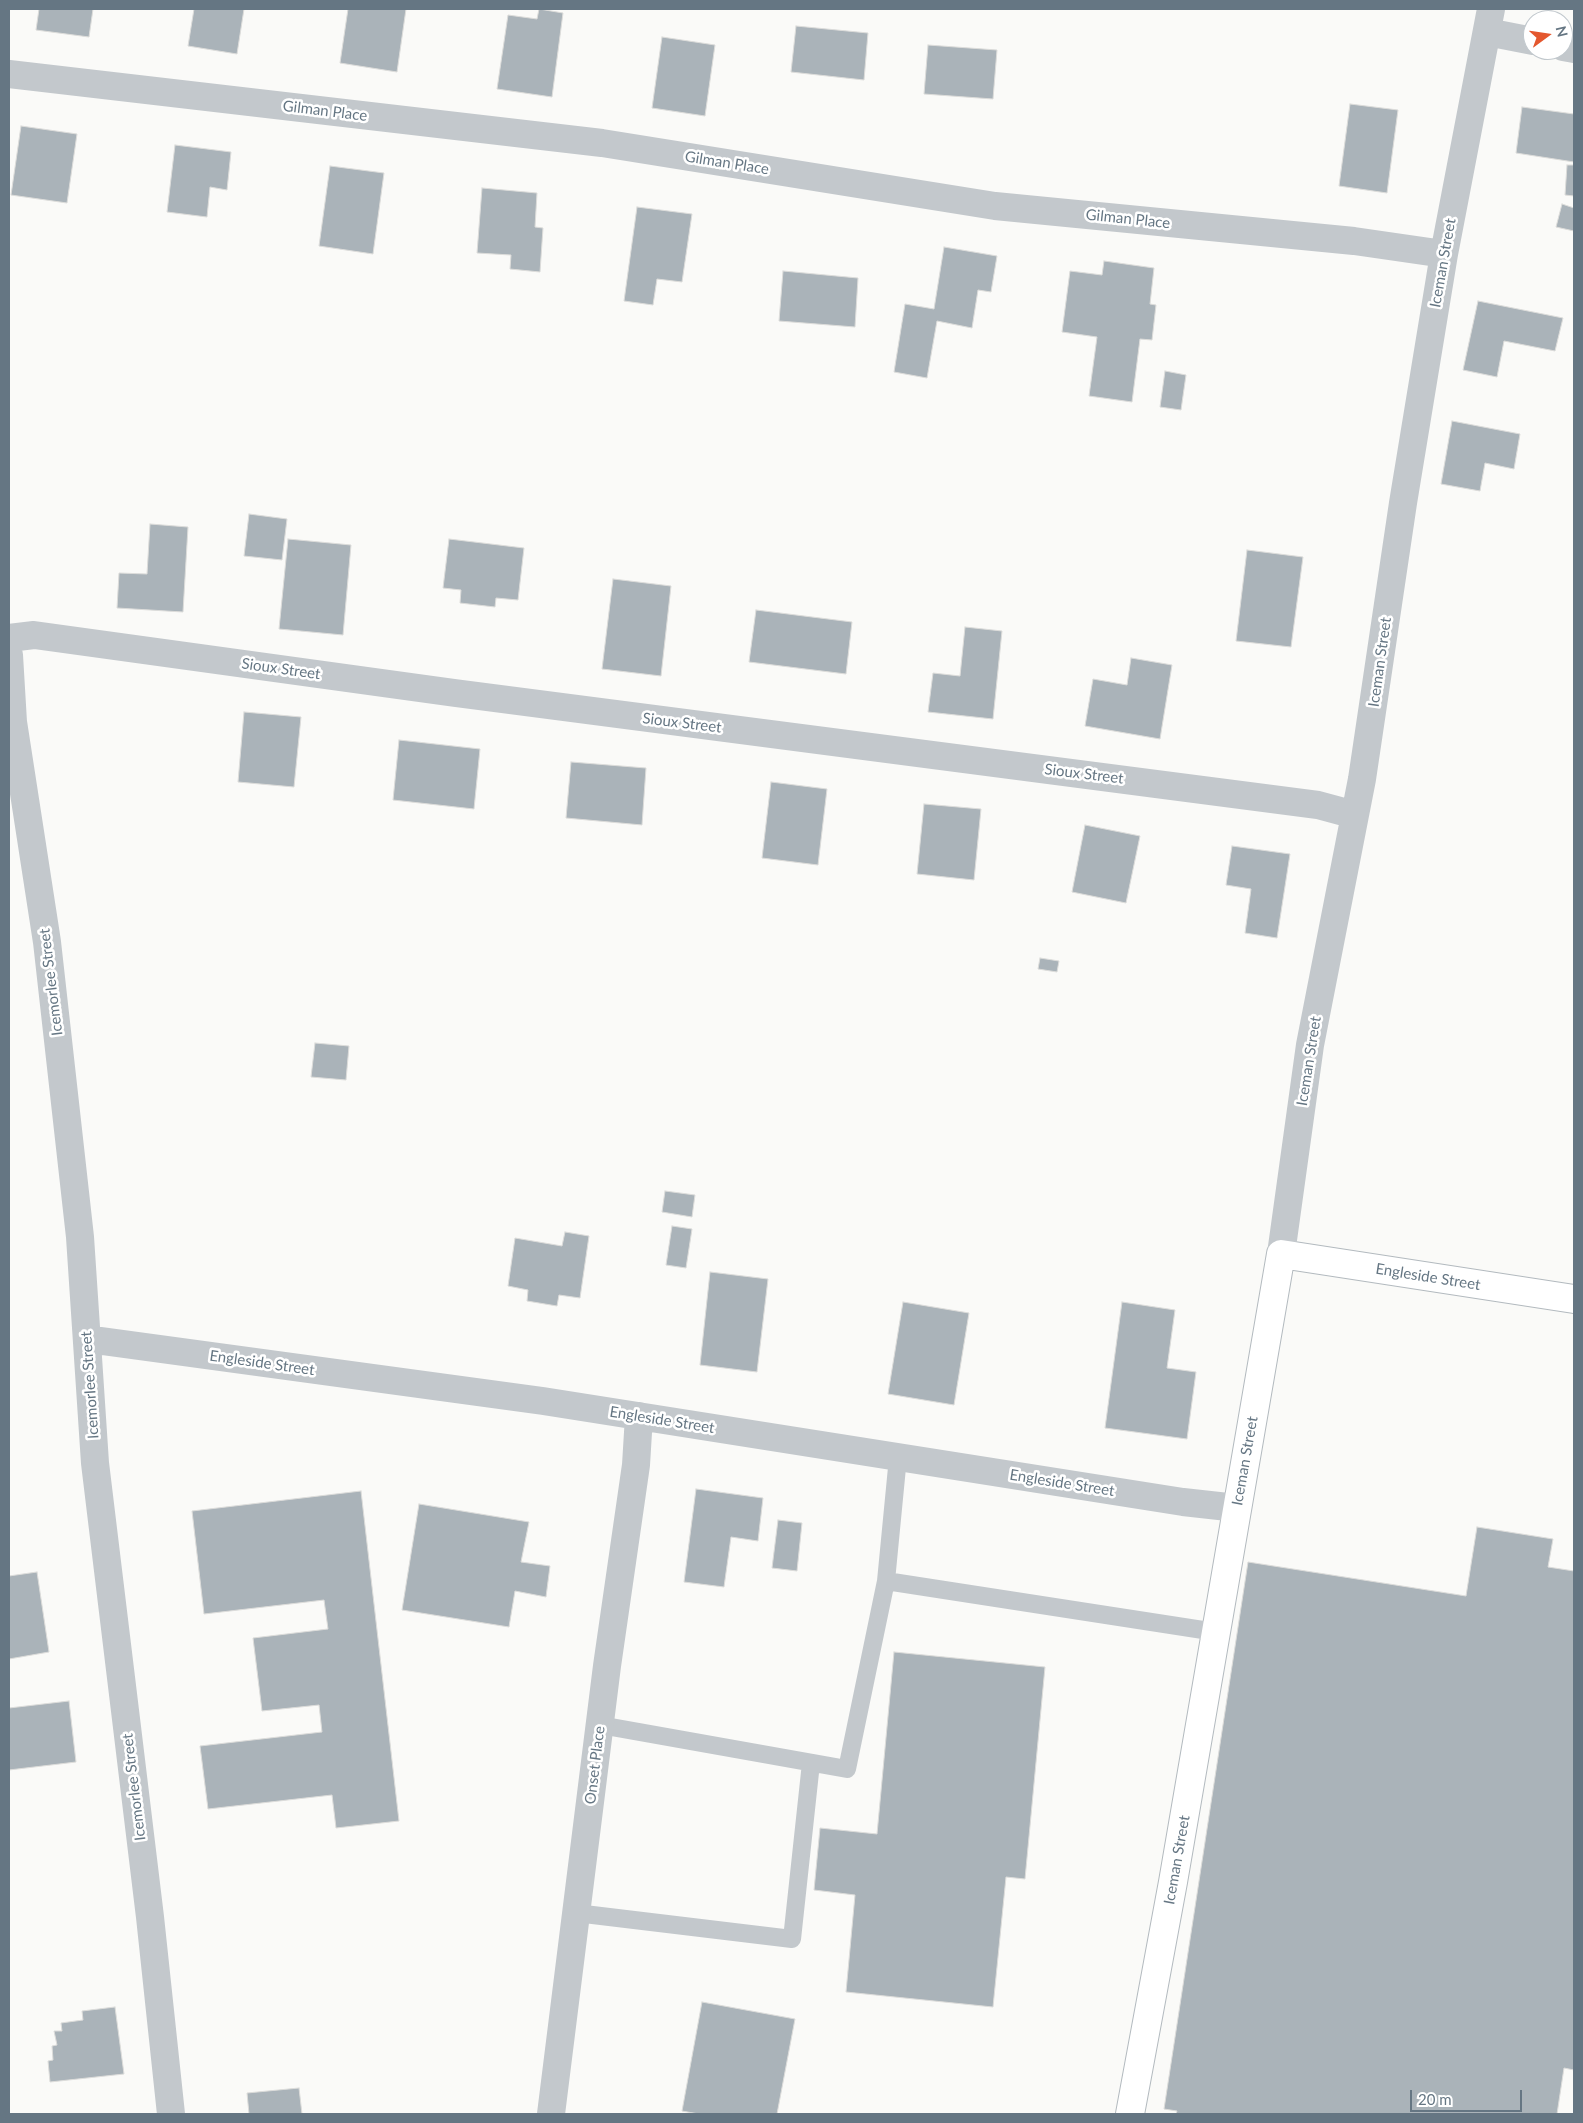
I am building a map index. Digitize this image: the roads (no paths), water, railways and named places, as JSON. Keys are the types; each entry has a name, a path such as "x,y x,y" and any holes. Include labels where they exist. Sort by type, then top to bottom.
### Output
{"main road":[{"name":"Engleside Street","path":"1281,1254 1574,1299"},
{"name":"Iceman Street","path":"1130,2114 1175,1872 1281,1254"}],"street":[{"path":"1489,20 1523,36"},
{"name":"Iceman Street","path":"1281,1254 1310,1045 1362,779 1403,503 1444,254 1489,20"},
{"name":"Gilman Place","path":"9,74 602,143 995,206 1347,240 1444,254"},
{"name":"Sioux Street","path":"9,638 34,635 455,693 1318,805 1355,815"},
{"name":"Icemorlee Street","path":"9,655 12,722 48,951 80,1237 95,1463 172,2114"},
{"name":"Engleside Street","path":"87,1339 543,1401 1183,1502 1237,1508"},
{"name":"Onset Place","path":"551,2114 600,1725 636,1465 639,1416"}],"lane":[{"path":"600,1725 847,1769 886,1581 898,1457"},
{"path":"886,1581 1216,1632"},
{"path":"576,1913 792,1939 811,1763"}]}
